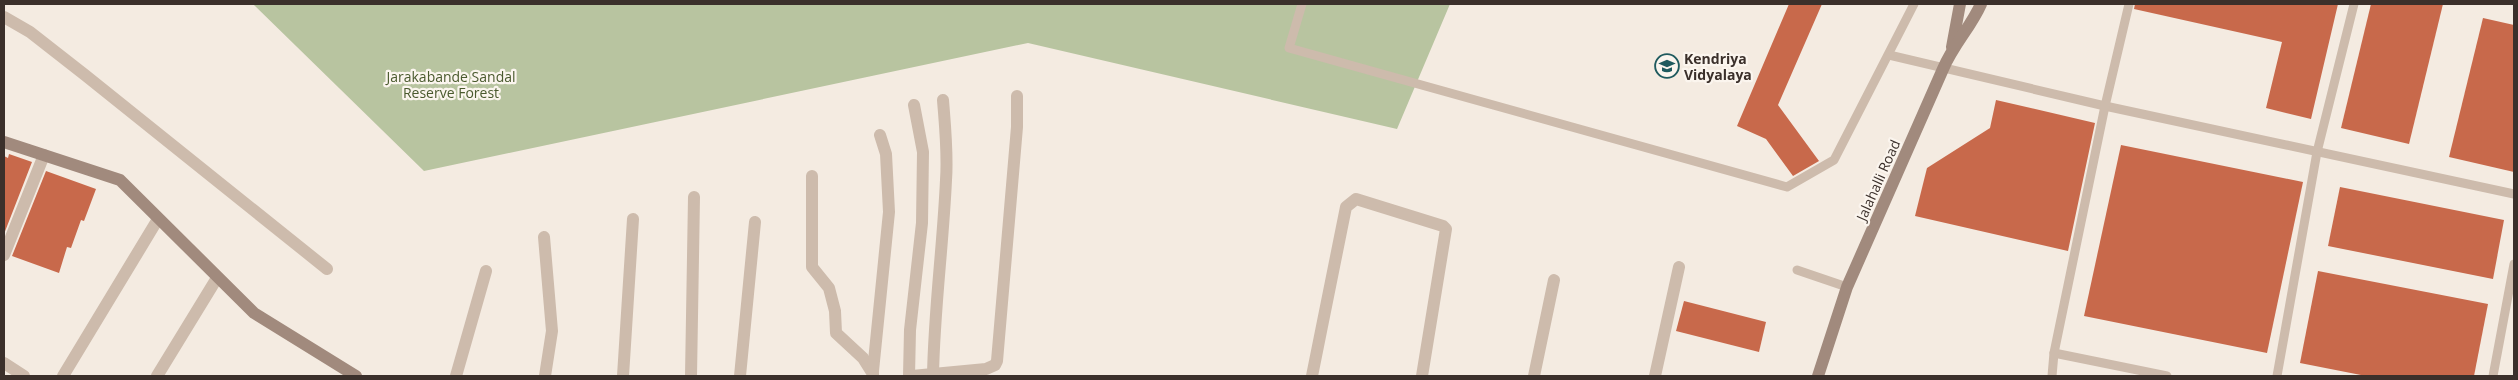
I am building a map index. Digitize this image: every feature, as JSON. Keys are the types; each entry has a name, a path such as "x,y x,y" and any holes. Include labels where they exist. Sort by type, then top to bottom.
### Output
{"main road":[{"path":"1952,49 1960,4"},
{"name":"Jalahalli Road","path":"1818,376 1847,287 1952,49 1981,4"},
{"path":"4,142 120,180 254,314 353,376"}],"street":[{"path":"4,17 30,32 327,269"},
{"path":"914,105 923,152 922,223 910,330 910,376 933,376 986,369 997,361 1017,127 1017,96"},
{"path":"933,376 934,330 940,283 946,180 943,100"},
{"path":"873,374 889,212 886,154 880,135"},
{"path":"4,255 44,155"},
{"path":"812,176 812,267 829,288 835,311 836,333 863,358 873,374"},
{"path":"691,376 694,197"},
{"path":"1312,376 1346,207 1356,199 1443,226 1446,229 1422,376"},
{"path":"63,376 158,218"},
{"path":"623,376 633,219"},
{"path":"740,376 755,222"},
{"path":"544,237 552,332 545,376"},
{"path":"1655,376 1679,267"},
{"path":"456,376 486,271"},
{"path":"157,376 217,278"},
{"path":"1534,376 1554,280"},
{"path":"4,363 24,376"}],"lane":[{"path":"1302,4 1289,48 1787,186 1834,160 1890,55 1914,4"},
{"path":"2052,376 2054,353 2105,106 2129,4"},
{"path":"2277,376 2317,152 2354,4"},
{"path":"1890,55 2105,106 2514,194"},
{"path":"2493,376 2514,264"},
{"path":"1797,270 1847,287"},
{"path":"2054,353 2166,376"}],"green space":[{"name":"Jarakabande Sandal Reserve Forest","path":"253,4 1450,4 1397,129 1028,43 424,171"}],"building":[{"path":"1789,4 1822,4 1778,105 1819,161 1793,176 1766,139 1737,126"},
{"path":"2135,4 2338,4 2311,119 2266,108 2282,42 2134,9"},
{"path":"2371,4 2443,4 2409,144 2341,128"},
{"path":"2483,18 2514,25 2514,172 2449,157"},
{"path":"1996,100 2095,123 2068,251 1915,216 1927,168 1990,128"},
{"path":"2121,145 2303,182 2267,353 2084,316"},
{"path":"9,154 32,162 4,234 4,156 8,158"},
{"path":"46,171 96,189 84,221 81,220 71,248 67,247 59,273 12,256"},
{"path":"2340,187 2504,220 2493,279 2328,246"},
{"path":"2318,271 2488,304 2474,376 2366,376 2300,363"},
{"path":"1684,301 1766,322 1759,352 1676,331"}],"place":[{"name":"Kendriya Vidyalaya","path":"1667,66"}]}
